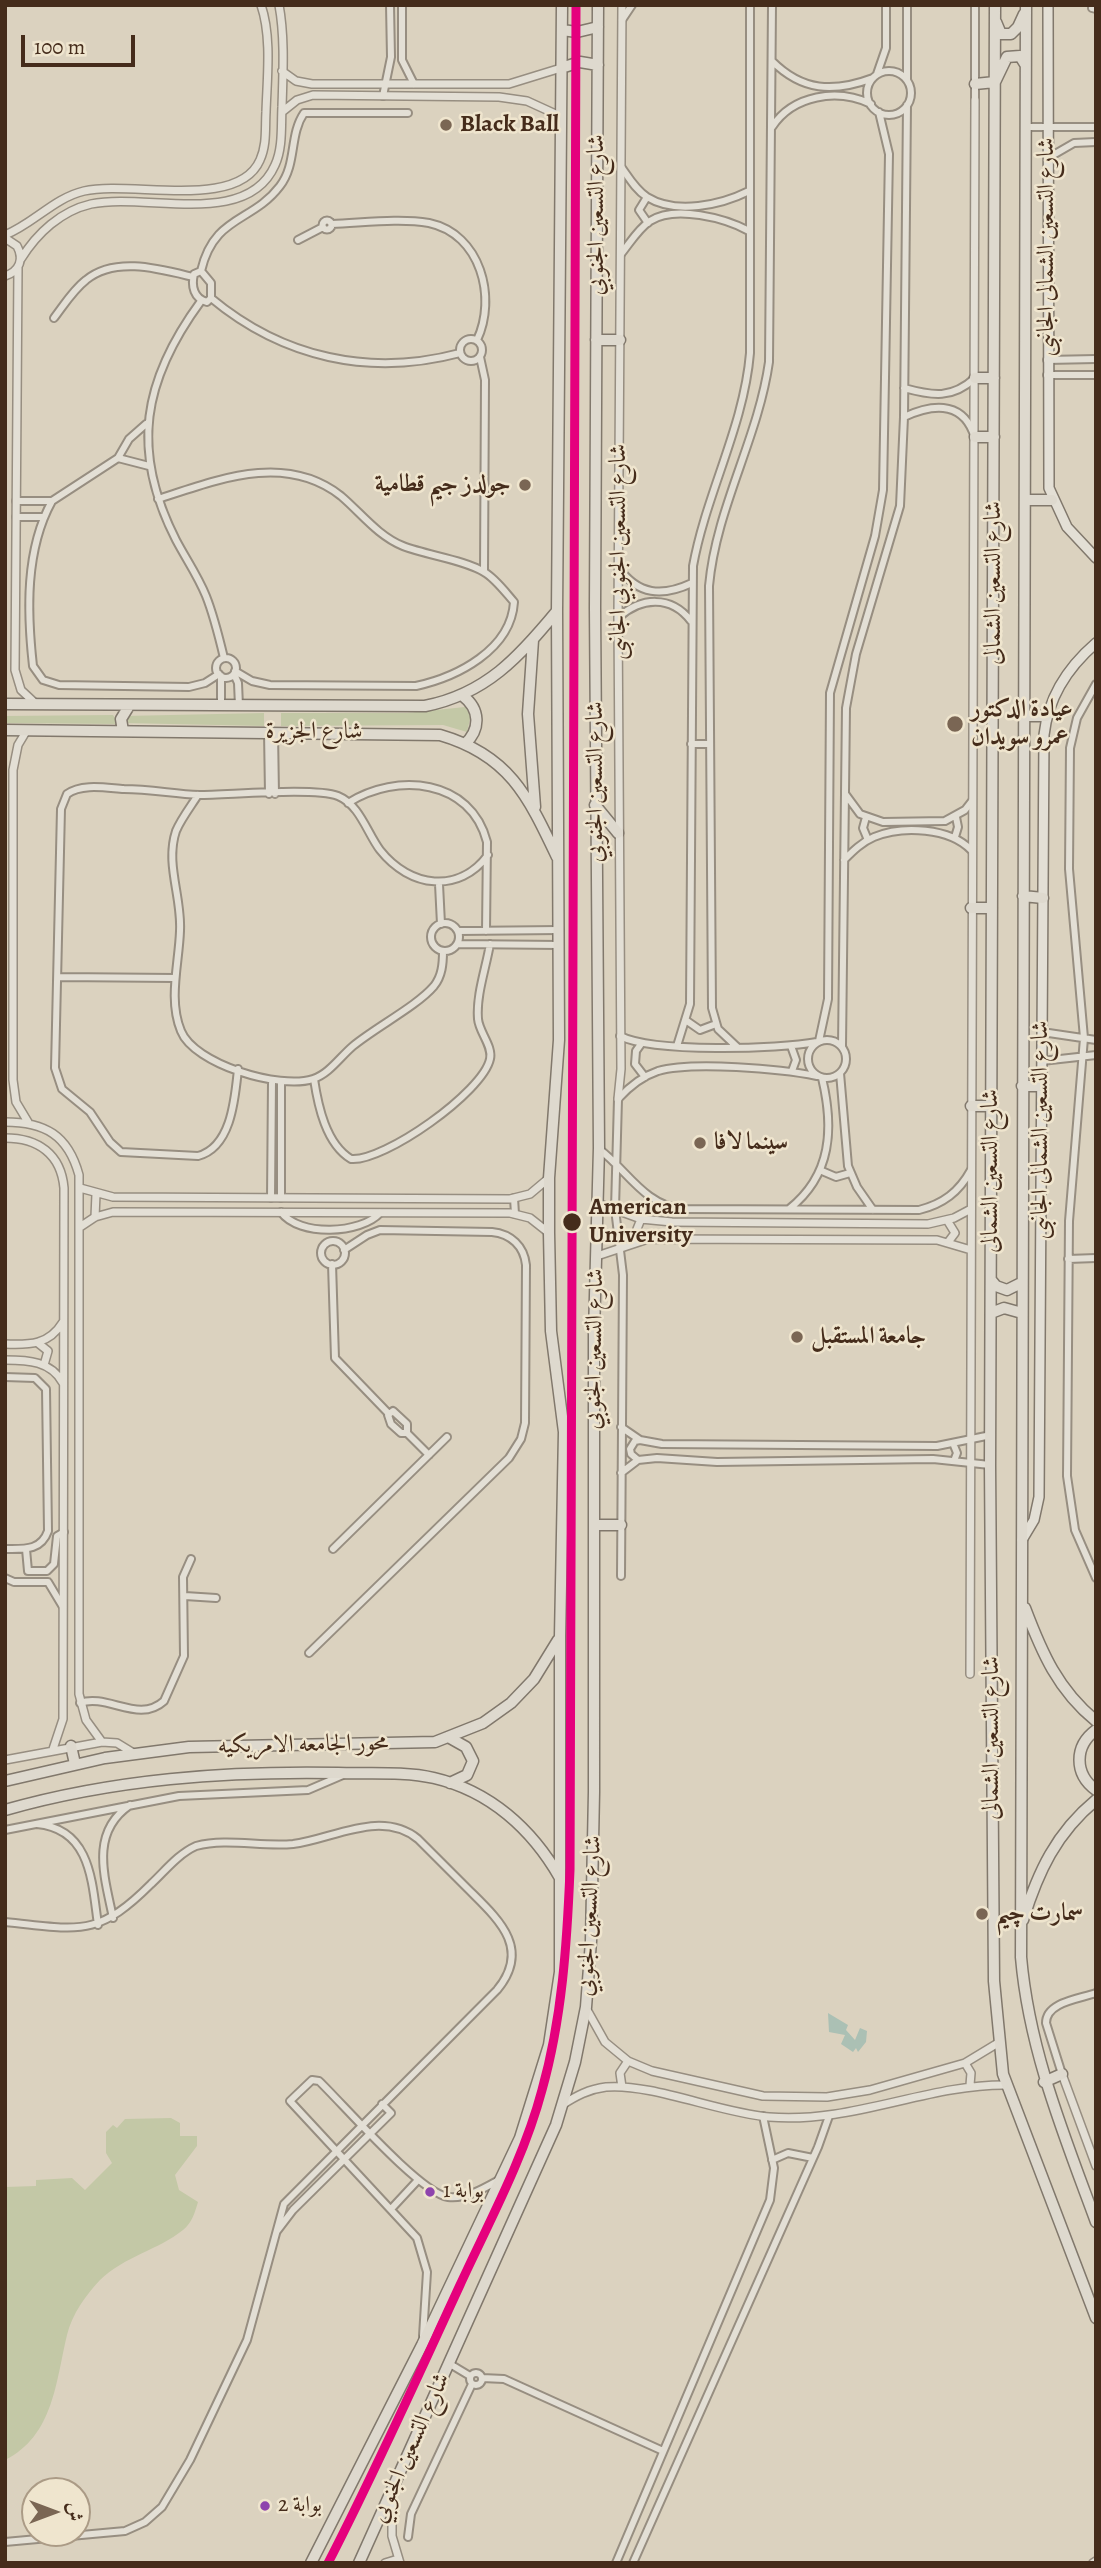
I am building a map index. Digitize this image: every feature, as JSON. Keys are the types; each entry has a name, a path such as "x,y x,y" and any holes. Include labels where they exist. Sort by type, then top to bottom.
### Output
{"main road":[{"name":"شارع التسعين الجنوبي","path":"311,2563 422,2345 502,2178 530,2110 549,2045 560,1972 559,1636 564,1432 551,1331 549,1178 559,1059 557,611 562,5"},
{"name":"شارع التسعين الجنوبي","path":"359,2563 450,2364 562,2105 586,2007 591,1941 594,1792 599,1148 596,805 598,5"},
{"name":"شارع التسعين الشمالى","path":"995,5 990,1465 992,1919 998,2043 1007,2085 1096,2318"},
{"name":"شارع التسعين الشمالى الجانبى","path":"1048,5 1049,488 1052,500 1067,527 1096,558"},
{"path":"995,18 1001,34 1011,34 1018,27 1026,6"},
{"name":"شارع التسعين الشمالى","path":"1026,6 1020,1931 1024,1984 1044,2082 1096,2222"},
{"path":"562,30 584,32 598,27"},
{"path":"975,84 995,82 1007,57 1020,56 1026,68"},
{"path":"561,68 580,62 598,65"},
{"path":"596,340 620,340"},
{"path":"975,378 994,378"},
{"path":"975,437 994,437"},
{"path":"1025,500 1052,500"},
{"name":"شارع الجزيرة","path":"5,704 425,706 463,696 502,673 557,611"},
{"path":"533,640 528,726 536,812"},
{"path":"1024,716 1046,716 1052,698 1065,677 1096,643"},
{"path":"463,696 474,707 477,716 475,732 466,744"},
{"path":"123,731 122,715 129,706"},
{"name":"شارع التسعين الشمالى الجانبى","path":"1022,1540 1034,1520 1039,1497 1042,898 1046,716"},
{"name":"شارع الجزيرة","path":"5,730 427,732 466,744 507,772 536,812 559,862"},
{"path":"596,805 618,833"},
{"path":"1023,897 1042,898"},
{"path":"971,908 992,908"},
{"path":"1022,1086 1041,1086"},
{"path":"971,1106 992,1106"},
{"path":"991,1280 1007,1290 1021,1283"},
{"path":"991,1313 1004,1308 1022,1313"},
{"path":"594,1525 621,1525"},
{"path":"1023,1601 1042,1654 1056,1679 1096,1721"},
{"name":"محور الجامعه الامريكيه","path":"5,1781 75,1764 135,1754 243,1744 420,1743 450,1738 483,1723 511,1703 534,1679 559,1636"},
{"path":"1096,1730 1084,1742 1079,1760 1084,1779 1096,1790"},
{"path":"450,1738 466,1747 473,1760 467,1775 450,1783"},
{"path":"71,1746 75,1764"},
{"name":"محور الجامعه الامريكيه","path":"5,1810 94,1789 174,1778 256,1773 414,1775 450,1783 495,1804 534,1838 560,1879"},
{"path":"1020,1931 1034,1884 1047,1857 1068,1826 1096,1800"},
{"path":"1044,2082 1062,2074"}],"street":[{"path":"36,705 17,680 15,659 20,263 17,246 5,236 62,200 82,191 216,188 237,184 260,162 265,141 266,41 261,5"},
{"path":"5,276 20,263 35,239 54,222 90,204 219,203 242,198 270,176 280,142 282,112 279,5"},
{"path":"383,96 383,84 390,61 390,5"},
{"path":"402,5 402,61 414,84"},
{"name":"شارع التسعين الجنوبي الجانبى","path":"618,1099 622,5"},
{"path":"622,20 632,5"},
{"path":"677,1046 687,1021 690,1004 692,583 700,533 749,366 750,5"},
{"path":"736,1046 726,1039 716,1024 712,1008 709,586 716,539 761,404 769,362 772,5"},
{"path":"789,1210 809,1191 822,1171 826,1153 826,1108 819,1077 810,1069 808,1059 810,1049 818,1042 828,999 830,693 881,505 889,154 879,112 871,104 867,91 886,48 886,5"},
{"path":"621,1576 623,1269 615,1209 618,1099 645,1077 671,1069 792,1072 832,1078 840,1073 847,1060 842,1046 848,690 897,521 904,417 907,105 911,92 907,79 907,5"},
{"path":"970,1674 975,5"},
{"path":"266,41 282,40"},
{"path":"390,61 402,61"},
{"path":"772,61 793,79 818,88 843,88 893,71 907,79"},
{"path":"282,71 296,81 312,84 509,84 561,68"},
{"path":"282,112 297,100 313,96 509,97 543,106 562,117"},
{"path":"771,128 790,106 808,99 842,97 871,104"},
{"path":"879,112 892,115 907,105"},
{"path":"54,318 80,285 102,271 152,268 193,277 201,271 216,236 237,218 262,204 283,182 290,168 297,128 303,113 408,113"},
{"path":"1026,127 1096,127"},
{"path":"265,141 280,142"},
{"path":"1048,158 1074,143 1096,142"},
{"path":"622,168 647,197 663,203 705,205 723,202 748,191"},
{"path":"647,197 639,210 648,223"},
{"path":"621,254 648,223 669,215 708,216 731,221 749,231"},
{"path":"298,240 323,226 330,230 332,224 426,223 452,233 473,256 486,288 485,316 477,340"},
{"path":"193,277 194,290 201,300 207,302 211,298 211,283 201,271"},
{"path":"211,298 264,335 287,346 336,360 388,365 460,353"},
{"path":"201,300 180,329 164,360 146,424 149,466 158,499 206,596 224,658"},
{"path":"886,310 905,310"},
{"path":"460,353 463,342 470,339 477,340 482,348 480,357 485,380 484,572"},
{"path":"460,353 469,361 480,357"},
{"path":"1047,359 1096,359"},
{"path":"1047,375 1096,375"},
{"path":"904,388 944,396 966,386 975,378"},
{"path":"904,417 927,407 948,408 965,419 975,437"},
{"path":"146,424 129,439 118,458 52,501 44,517 34,549 31,571 32,658 33,666 43,680 59,685 189,687 220,675 234,673 270,685 416,687 436,682 473,663 488,650 513,617 514,603 484,572 402,545 375,528 338,494 303,477 284,473 244,473 158,499"},
{"path":"118,458 149,466"},
{"path":"16,501 52,501"},
{"path":"16,517 44,517"},
{"path":"700,533 716,539"},
{"path":"618,568 626,578 644,590 665,592 692,583"},
{"path":"618,618 634,606 661,601 678,607 691,621"},
{"path":"852,611 867,617"},
{"path":"224,658 233,661 239,706"},
{"path":"221,706 218,663 224,658"},
{"path":"5,659 15,659"},
{"path":"1096,684 1077,718 1070,748 1069,869 1084,1054 1071,1184 1068,1494 1075,1530 1096,1578"},
{"path":"27,730 9,770 9,1080 16,1102 28,1122"},
{"path":"271,732 272,794"},
{"path":"691,744 710,744"},
{"path":"348,803 389,785 433,787 471,810 484,831 488,855 486,930"},
{"path":"238,1069 231,1120 205,1154 121,1152 110,1142 90,1112 62,1089 56,1079 61,809 67,794 84,788 157,789 198,795 328,794 348,803 388,859 408,874 439,884 462,878 488,855"},
{"path":"845,794 851,805 866,817 895,822 945,821 956,817 972,801"},
{"path":"198,795 177,828 172,863 180,928 176,978 178,1021 187,1042 205,1056 271,1081 281,1083 314,1079 324,1074 367,1034 431,989 440,977 443,951"},
{"path":"866,817 863,828 868,839"},
{"path":"955,837 958,827 956,817"},
{"path":"844,860 868,839 895,832 934,832 955,837 971,850"},
{"path":"439,884 441,924"},
{"path":"441,924 452,925 458,931 458,944 452,950 443,951 435,947 431,939 433,930 441,924"},
{"path":"509,930 510,945"},
{"path":"458,931 560,930"},
{"path":"458,944 560,945"},
{"path":"314,1079 325,1123 338,1148 351,1159 367,1158 401,1142 433,1121 462,1096 490,1060 491,1053 478,1016 490,944"},
{"path":"59,977 176,978"},
{"path":"687,1021 700,1030 716,1024"},
{"path":"1042,1032 1096,1041"},
{"path":"620,1036 640,1044 677,1046 791,1046 834,1040 842,1046"},
{"path":"640,1044 636,1051 635,1064 645,1077"},
{"path":"791,1046 796,1060 792,1072"},
{"path":"1042,1061 1084,1054 1096,1055"},
{"path":"840,1073 850,1173 873,1210"},
{"path":"271,1081 271,1198"},
{"path":"281,1083 281,1198"},
{"path":"5,1122 28,1122 44,1128 64,1142 76,1163 80,1188 79,1694 86,1720 102,1742"},
{"path":"5,1138 20,1138 40,1145 60,1168 64,1188 64,1694 62,1729 53,1749"},
{"path":"599,1148 615,1161 646,1195 673,1208 919,1210 932,1206 955,1192 971,1170"},
{"path":"822,1171 836,1177 850,1173"},
{"path":"80,1188 96,1194 271,1198 514,1198 530,1194 549,1178"},
{"path":"95,1217 96,1194"},
{"path":"514,1198 515,1214"},
{"path":"597,1203 640,1219 787,1224 928,1224 947,1220 971,1209"},
{"path":"80,1227 95,1217 113,1212 515,1214 530,1218 549,1233"},
{"path":"281,1212 292,1222 327,1231 368,1223 380,1213"},
{"path":"640,1219 637,1229 640,1240"},
{"path":"947,1220 955,1233 949,1241"},
{"path":"332,1264 342,1260 344,1250 338,1242 339,1230"},
{"path":"309,1653 509,1458 521,1439 525,1423 526,1265 517,1244 497,1232 380,1230 344,1250"},
{"path":"327,1231 327,1242 321,1249 322,1256 332,1264"},
{"path":"597,1256 640,1240 787,1237 949,1241 971,1250"},
{"path":"327,1242 338,1242"},
{"path":"1069,1259 1096,1258"},
{"path":"332,1264 334,1353 340,1366 388,1413 394,1428 401,1433 407,1433 429,1455"},
{"path":"63,1294 80,1294"},
{"path":"5,1345 38,1343 54,1334 63,1321"},
{"path":"38,1343 48,1351 44,1365"},
{"path":"5,1360 44,1365 58,1375 63,1383"},
{"path":"5,1377 35,1378 42,1383 48,1395 48,1531 40,1545 26,1549 5,1549"},
{"path":"388,1413 393,1411 402,1418 409,1427 407,1433"},
{"path":"621,1427 640,1440 662,1444 937,1446 991,1435"},
{"path":"63,1437 79,1437"},
{"path":"333,1549 447,1437"},
{"path":"640,1440 635,1441 630,1449 638,1460 954,1461 990,1465"},
{"path":"953,1443 957,1453 954,1461"},
{"path":"621,1473 638,1460"},
{"path":"26,1549 28,1571 47,1571 54,1564 57,1536 64,1532"},
{"path":"80,1703 95,1699 124,1707 147,1709 164,1701 184,1656 186,1596 183,1573 191,1559"},
{"path":"5,1578 14,1582 48,1581 64,1608"},
{"path":"186,1596 216,1598"},
{"path":"64,1694 79,1694"},
{"path":"5,1760 102,1742 117,1743 135,1754"},
{"path":"5,1830 131,1804 203,1793 307,1790 327,1784 344,1773"},
{"path":"113,1918 102,1859 104,1838 115,1818 131,1804"},
{"path":"30,1823 56,1828 73,1839 87,1860 98,1925"},
{"path":"5,1922 70,1929 98,1925 113,1918 183,1853 196,1846 292,1844 371,1827 394,1827 413,1835 502,1924 511,1944 512,1958 509,1972 497,1990 313,2172 281,2210 247,2340 190,2460 162,2507 145,2522 125,2531 5,2542"},
{"path":"92,1885 106,1882"},
{"path":"1096,1993 1052,2008 1046,2014 1046,2023 1062,2074 1096,2166"},
{"path":"586,2007 605,2042 628,2061 664,2074 763,2096 785,2098 827,2097 870,2090 965,2063 998,2043"},
{"path":"622,2087 620,2073 628,2061"},
{"path":"965,2063 971,2073 970,2085"},
{"path":"422,2345 427,2263 413,2230 290,2104 291,2099 316,2079 418,2180 435,2193 457,2197 502,2178"},
{"path":"562,2105 593,2089 622,2087 763,2116 829,2116 970,2085 1007,2085"},
{"path":"276,2232 391,2113 382,2104"},
{"path":"616,2563 770,2200 774,2176 763,2116"},
{"path":"634,2563 813,2158 829,2116"},
{"path":"772,2160 797,2152 813,2158"},
{"path":"313,2172 323,2181"},
{"path":"392,2208 418,2180"},
{"path":"301,2185 310,2194"},
{"path":"408,2537 411,2514 472,2384 470,2376 450,2364"},
{"path":"470,2376 478,2372 482,2378"},
{"path":"482,2378 504,2379 663,2451"},
{"path":"472,2384 480,2384 482,2378"},
{"path":"652,2478 668,2486"},
{"path":"385,2563 399,2561 391,2527 393,2490"}],"green space":[{"path":"465,707 471,715 467,732 443,725 281,726 281,713 407,713"},
{"path":"264,713 264,726 123,723 124,716"},
{"path":"113,715 119,724 5,723 5,716"},
{"path":"171,2118 180,2123 180,2136 197,2136 197,2146 175,2175 179,2190 198,2202 193,2217 183,2230 120,2265 100,2280 90,2292 69,2327 55,2388 43,2422 34,2437 21,2450 5,2460 5,2187 36,2186 36,2180 72,2178 85,2190 112,2163 106,2153 106,2132 113,2125 117,2128 125,2119"}],"shaded area":[{"path":"828,2013 848,2025 846,2030 855,2040 860,2028 867,2031 866,2042 858,2052 856,2048 853,2052 841,2044 845,2035 829,2032"}],"transit line":[{"path":"328,2563 396,2425 526,2140 549,2063 559,2009 565,1953 570,1870 576,5"}],"place":[{"name":"Black Ball","path":"446,125"},
{"name":"جولدز جيم قطامية","path":"525,485"},
{"name":"عيادة الدكتور عمرو سويدان","path":"955,724"},
{"name":"سينما لافا","path":"700,1143"},
{"name":"American University","path":"572,1222"},
{"name":"جامعة المستقبل","path":"797,1337"},
{"name":"سمارت چيم","path":"982,1914"},
{"name":"بوابة 1","path":"430,2192"},
{"name":"بوابة 2","path":"265,2506"}]}
